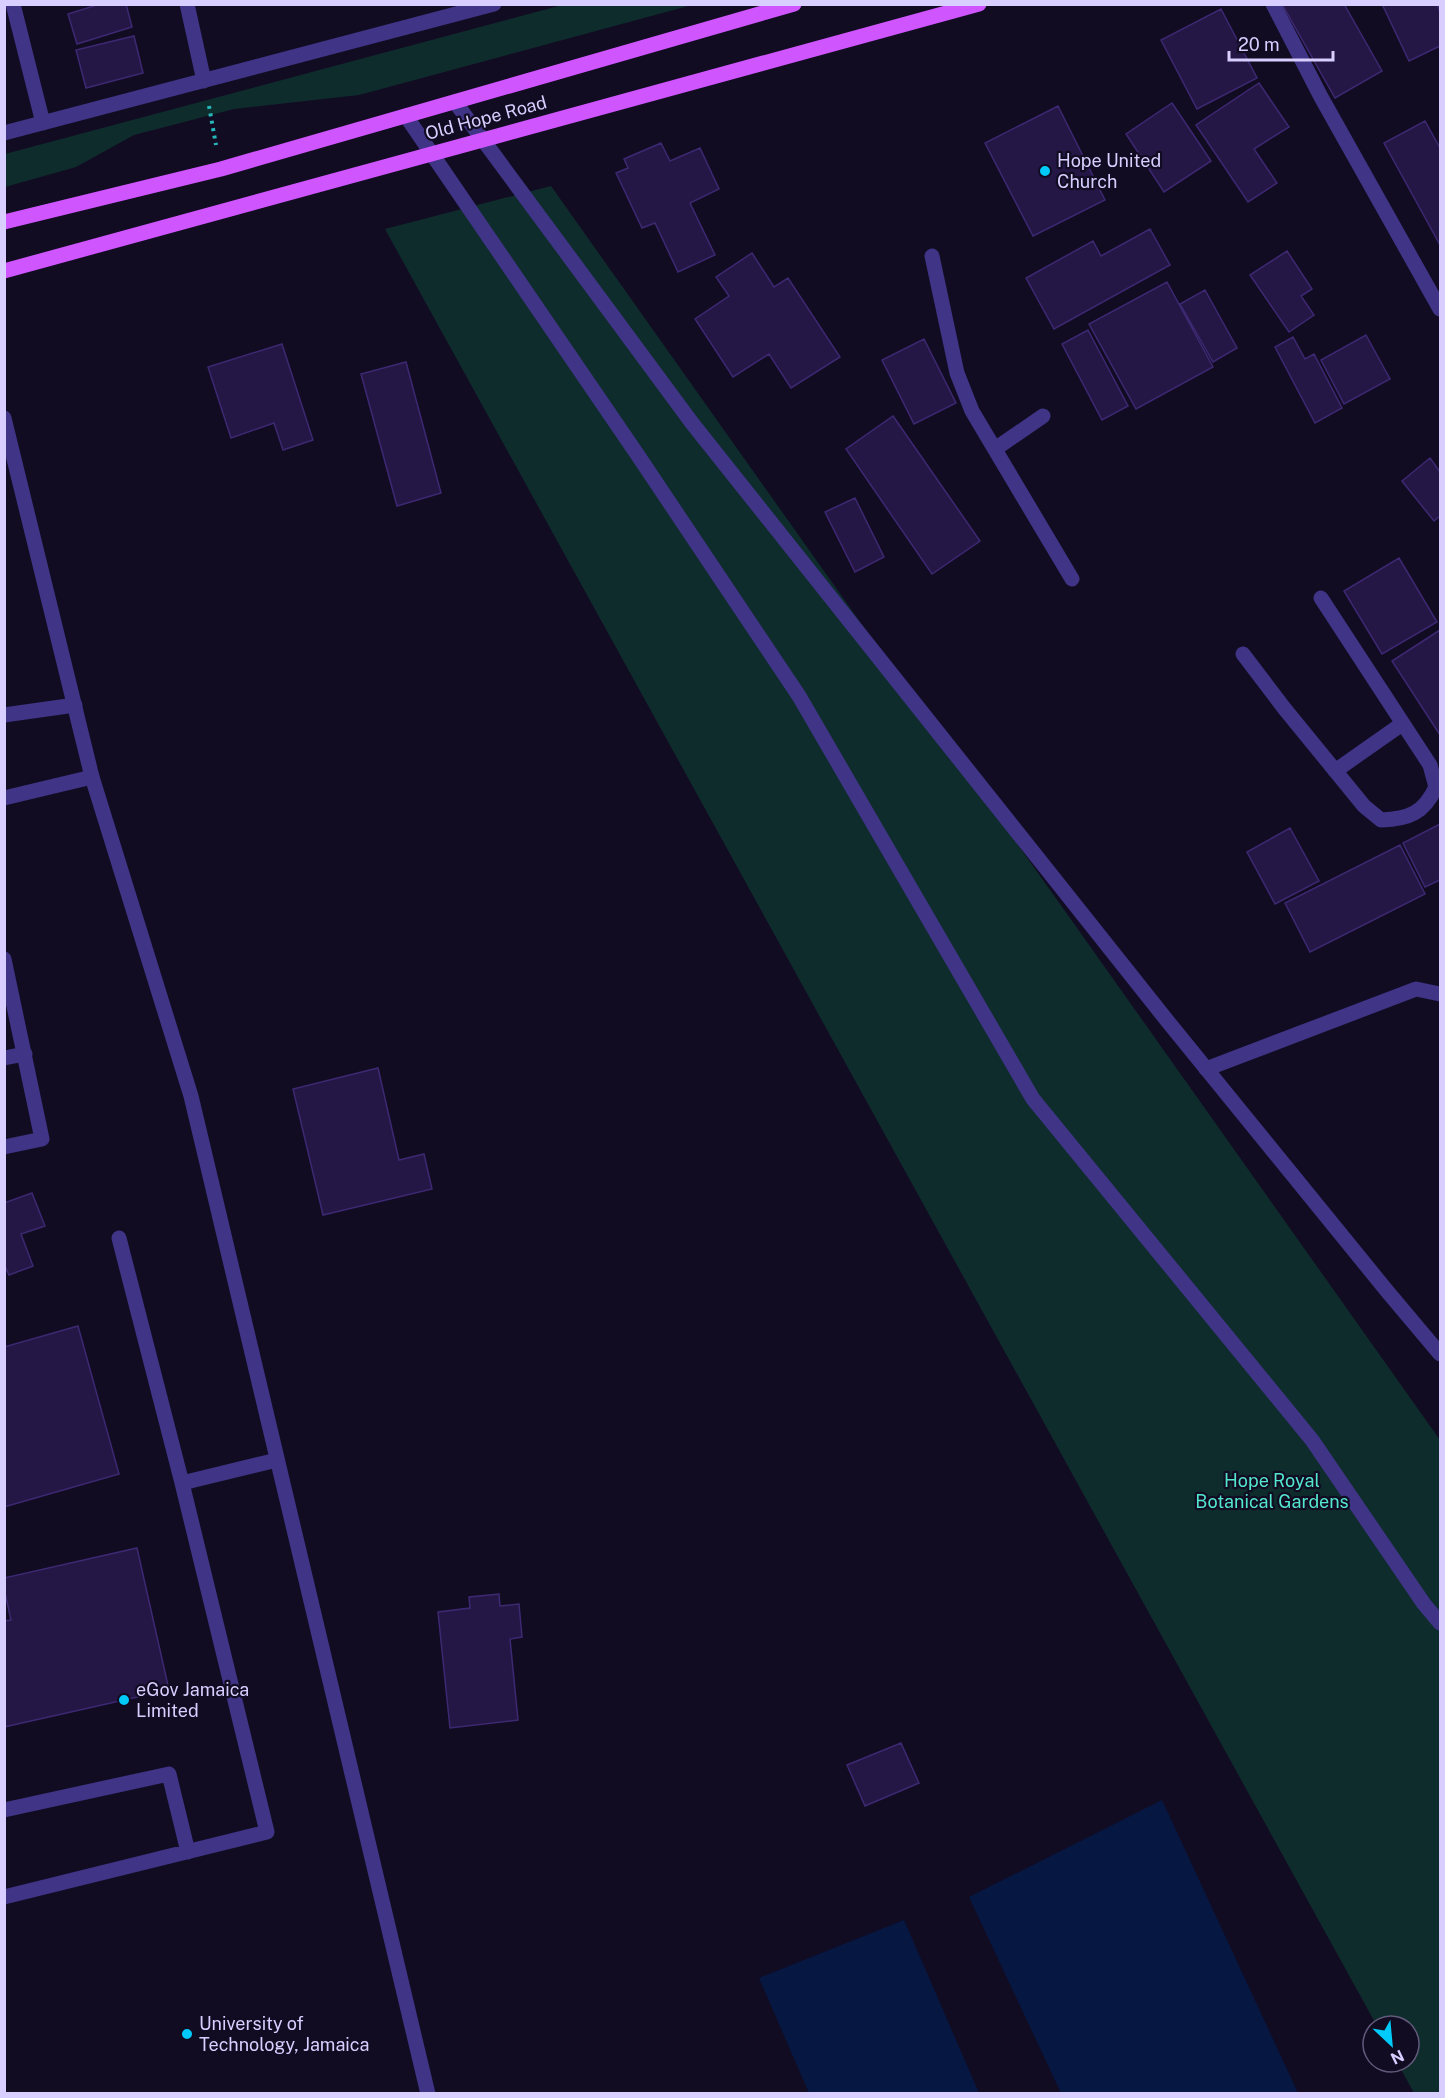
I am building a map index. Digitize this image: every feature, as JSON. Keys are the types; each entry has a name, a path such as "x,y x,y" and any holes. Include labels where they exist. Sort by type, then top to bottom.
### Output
{"main road":[{"name":"Old Hope Road","path":"4,222 221,169 794,4"},
{"name":"Old Hope Road","path":"4,271 979,4"}],"street":[{"path":"13,4 44,123"},
{"path":"187,4 204,81"},
{"path":"4,133 494,4"},
{"path":"1273,4 1321,97 1440,309"},
{"path":"455,102 692,423 1206,1070 1440,1354"},
{"path":"406,116 799,696 1033,1099 1312,1440 1424,1604 1440,1623"},
{"path":"932,256 957,373 972,411 1072,579"},
{"path":"994,449 1043,416"},
{"path":"4,418 92,777 191,1096 428,2094"},
{"path":"1244,654 1335,771 1364,806 1381,820 1403,819 1429,803 1436,787 1430,765 1321,598"},
{"path":"6,710 75,705"},
{"path":"1335,771 1402,724"},
{"path":"4,798 92,777"},
{"path":"4,959 42,1139 4,1147"},
{"path":"1206,1070 1416,989 1440,994"},
{"path":"4,1058 25,1054"},
{"path":"4,1897 267,1832 182,1483 119,1238"},
{"path":"182,1483 277,1461"},
{"path":"4,1810 170,1774 188,1852"}],"path":[{"path":"204,81 221,169"}],"green space":[{"path":"566,4 692,5 359,95 234,109 134,135 76,167 5,187 5,154"},
{"name":"Hope Royal Botanical Gardens","path":"551,186 1440,1440 1440,2093 1414,2093 1404,2074 1421,2074 1421,2014 1370,2014 385,229"}],"water":[{"path":"1162,1800 1298,2093 1061,2093 969,1897"},
{"path":"904,1920 979,2093 809,2093 759,1978"}],"building":[{"path":"100,4 126,4 132,27 77,44 68,14"},
{"path":"1282,4 1344,4 1382,71 1335,98"},
{"path":"1382,4 1437,4 1440,12 1440,46 1409,61"},
{"path":"1221,9 1257,78 1197,109 1161,40"},
{"path":"134,36 143,73 86,88 76,50"},
{"path":"1259,83 1289,127 1254,149 1277,183 1248,202 1196,125"},
{"path":"1172,103 1211,161 1164,192 1126,134"},
{"name":"Hope United Church","path":"1058,106 1105,200 1033,236 985,143"},
{"path":"1425,121 1440,148 1440,245 1384,143"},
{"path":"661,143 670,161 700,148 719,189 690,203 715,255 678,272 655,223 642,228 616,173 628,168 624,159"},
{"path":"1150,229 1170,265 1054,329 1026,278 1093,241 1101,256"},
{"path":"1287,251 1312,289 1301,296 1314,315 1289,332 1250,275"},
{"path":"752,253 774,287 788,278 840,357 791,388 769,354 733,377 695,319 729,296 716,277"},
{"path":"1167,282 1213,367 1136,409 1089,324"},
{"path":"1205,290 1237,348 1213,362 1180,304"},
{"path":"1088,330 1128,406 1102,420 1062,344"},
{"path":"1366,335 1390,379 1344,404 1321,360"},
{"path":"1293,337 1305,359 1314,354 1342,408 1315,423 1275,347"},
{"path":"924,339 956,403 914,424 882,360"},
{"path":"282,344 313,440 283,450 274,423 231,438 208,367"},
{"path":"406,362 441,493 397,506 361,374"},
{"path":"893,416 980,541 932,574 846,449"},
{"path":"1430,458 1440,472 1440,516 1434,521 1402,481"},
{"path":"855,498 884,557 855,572 825,512"},
{"path":"1399,558 1437,622 1382,654 1344,591"},
{"path":"1440,630 1440,735 1392,661"},
{"path":"1440,824 1440,880 1425,887 1403,843"},
{"path":"1290,828 1319,881 1275,904 1247,852"},
{"path":"1400,845 1425,894 1310,952 1285,903"},
{"path":"378,1068 399,1160 424,1154 432,1189 323,1215 293,1089"},
{"path":"32,1193 45,1226 21,1234 33,1266 9,1275 4,1264 4,1203"},
{"path":"78,1326 119,1474 4,1507 4,1347"},
{"path":"137,1548 169,1690 4,1727 4,1621 11,1620 4,1578"},
{"path":"499,1594 500,1606 519,1604 522,1637 510,1639 518,1720 450,1728 438,1612 470,1608 469,1597"},
{"path":"901,1743 919,1783 865,1806 847,1765"}],"place":[{"name":"Hope United Church","path":"1045,171"},
{"name":"eGov Jamaica Limited","path":"124,1700"},
{"name":"University of Technology, Jamaica","path":"187,2034"}]}
